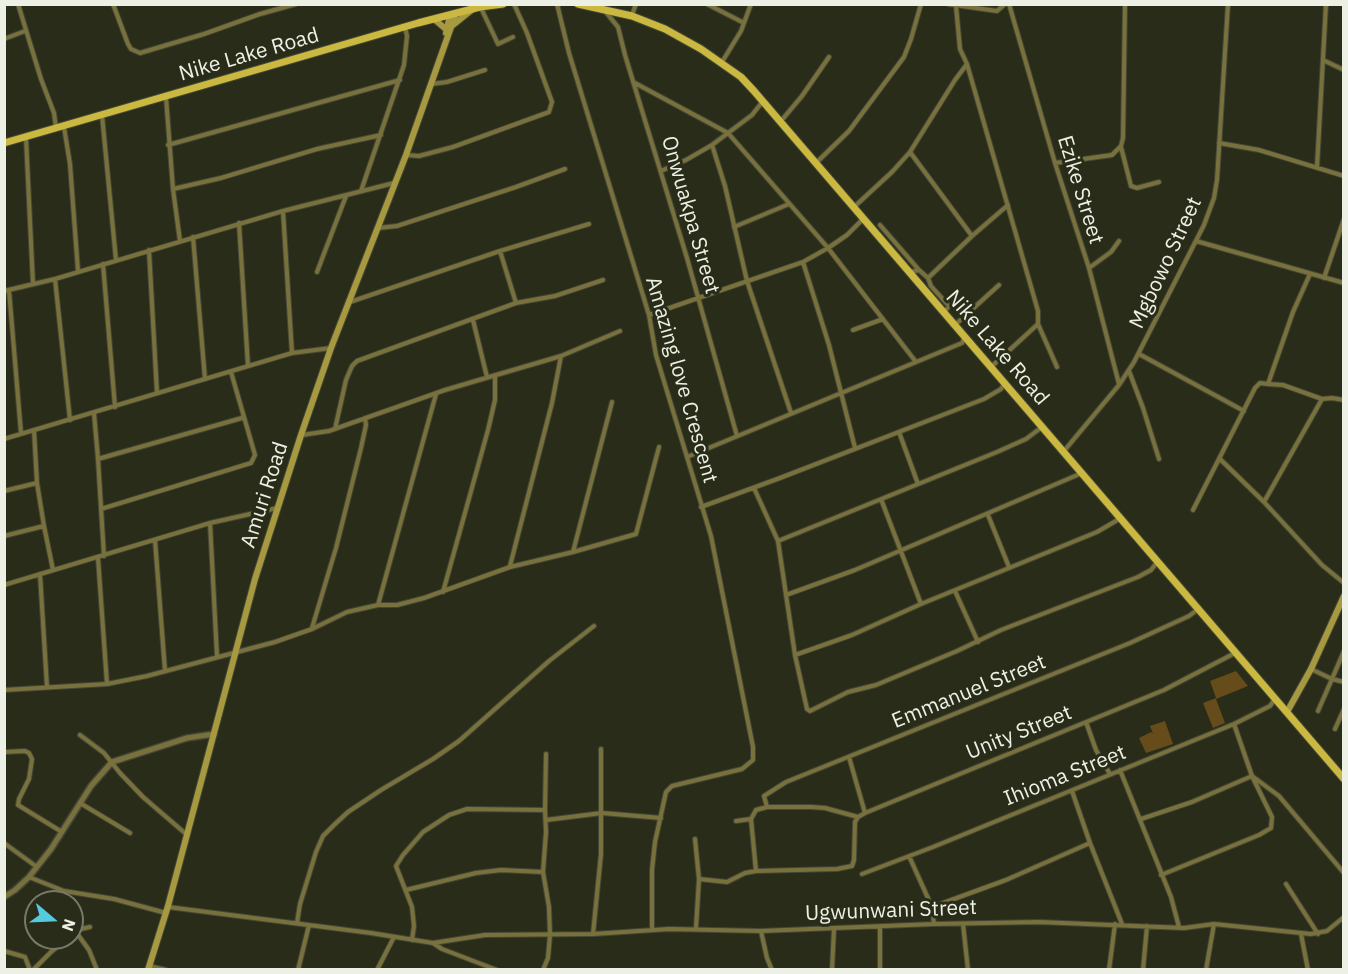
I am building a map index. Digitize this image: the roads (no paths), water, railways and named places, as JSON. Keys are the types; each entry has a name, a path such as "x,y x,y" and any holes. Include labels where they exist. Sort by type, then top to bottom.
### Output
{"main road":[{"name":"Nike Lake Road","path":"4,143 405,27 478,7 503,4"},
{"name":"Nike Lake Road","path":"578,4 632,16 676,35 741,77 817,162 1158,561 1197,610 1344,779"},
{"path":"434,19 449,28 478,7"},
{"name":"Amuri Road","path":"148,968 167,910 235,653 301,435 331,348 406,155 453,14"},
{"path":"1287,712 1340,613 1344,596"}],"street":[{"path":"18,4 25,31 54,113 56,128"},
{"path":"113,4 128,44 131,49 140,53 296,4"},
{"path":"406,155 419,156 453,147 549,112 552,102 528,33 514,4"},
{"name":"Amazing love Crescent","path":"557,4 569,54 649,315 657,355 713,547 751,738 753,760 742,769 668,788 661,818"},
{"path":"632,16 636,4"},
{"path":"707,4 744,23"},
{"path":"722,63 741,31 751,4"},
{"path":"817,162 849,131 904,57 912,39 921,4"},
{"path":"948,4 997,11 1007,4"},
{"name":"Ezike Street","path":"1007,4 1089,268 1119,385"},
{"path":"1125,4 1121,146 1131,186 1137,188 1159,182"},
{"name":"Mgbowo Street","path":"1064,451 1119,385 1139,354 1196,241 1214,198 1228,4"},
{"path":"1317,167 1326,4"},
{"path":"956,6 960,49 967,64 1008,205 1038,311 1038,324 1057,367"},
{"path":"478,7 498,44 513,37"},
{"name":"Onwuakpa Street","path":"603,9 618,27 737,436"},
{"path":"361,191 400,80 407,36 405,27"},
{"path":"4,39 25,31"},
{"path":"781,121 829,57"},
{"path":"1323,60 1344,70"},
{"path":"854,207 910,152 967,64"},
{"path":"431,84 485,70"},
{"path":"168,145 400,80"},
{"path":"633,82 728,133 828,248 916,362"},
{"path":"166,97 172,189 180,241"},
{"path":"661,171 711,145 752,114 763,100"},
{"path":"102,115 116,260"},
{"path":"64,126 70,164 78,271"},
{"path":"172,189 221,178 317,149 381,135"},
{"path":"26,138 33,284"},
{"path":"1219,143 1259,150 1344,176"},
{"path":"711,145 725,186 747,281 791,413"},
{"path":"1055,163 1112,155 1121,146"},
{"path":"910,152 972,236"},
{"path":"377,228 397,226 516,188 565,169"},
{"path":"21,433 7,291 55,279 283,210 394,183"},
{"path":"317,272 346,195"},
{"path":"734,227 789,204"},
{"path":"928,278 1008,205"},
{"path":"283,210 292,353"},
{"path":"649,315 803,262 848,234 863,218"},
{"path":"1324,278 1344,219"},
{"path":"239,223 249,366"},
{"path":"350,302 500,251 589,224"},
{"path":"880,225 928,278 931,286 949,306 944,312"},
{"path":"193,237 205,379"},
{"path":"1089,268 1111,252 1119,241"},
{"path":"1196,241 1344,284"},
{"path":"149,250 157,393"},
{"path":"500,251 516,303"},
{"path":"803,262 855,448"},
{"path":"103,264 115,407"},
{"path":"910,272 920,270"},
{"path":"1268,384 1293,312 1310,274"},
{"path":"55,279 70,420"},
{"path":"335,429 346,380 354,363 516,303 555,296 603,280"},
{"path":"955,325 999,285"},
{"path":"853,330 883,319"},
{"path":"473,320 487,377"},
{"path":"991,367 1038,324"},
{"path":"301,435 335,429 487,377 561,356 621,332"},
{"path":"687,457 962,343 965,337"},
{"path":"4,439 292,353 331,348"},
{"path":"1139,354 1244,411"},
{"path":"510,567 552,403 561,356"},
{"path":"1129,370 1159,459"},
{"path":"101,508 251,463 255,455 242,418 231,372"},
{"path":"443,592 488,430 495,400 495,375"},
{"path":"701,507 984,399 1001,389 1005,382"},
{"path":"1193,510 1255,388 1260,383 1283,385 1322,399 1344,400"},
{"path":"378,605 436,394"},
{"path":"1264,502 1322,399"},
{"path":"573,552 612,402"},
{"path":"94,413 104,556"},
{"path":"98,459 242,418"},
{"path":"312,629 339,537 361,448 366,425 365,418"},
{"path":"778,542 997,452 1026,439 1043,426"},
{"path":"34,430 38,483 53,570"},
{"path":"899,432 918,484"},
{"path":"4,690 107,684 165,671 235,653 312,629 347,612 378,605 397,605 443,592 510,567 636,534 659,447"},
{"path":"1220,459 1264,502 1322,565 1344,583"},
{"path":"786,595 902,551 1083,473"},
{"path":"4,491 38,483"},
{"path":"754,488 778,542 795,655 807,709 810,711 848,692 876,685 1001,630 1138,577 1151,570 1158,561"},
{"path":"881,499 921,604"},
{"path":"4,585 210,523 278,507"},
{"path":"988,515 1009,567"},
{"path":"795,655 852,634 1097,532 1121,518"},
{"path":"210,523 217,656"},
{"path":"4,536 44,526"},
{"path":"155,540 165,671"},
{"path":"98,558 107,684"},
{"path":"40,574 47,687"},
{"path":"955,591 978,642"},
{"name":"Emmanuel Street","path":"767,807 764,796 786,782 1130,643 1197,610"},
{"path":"297,923 300,904 323,836 348,812 459,741 549,661 594,626"},
{"path":"1318,711 1344,651"},
{"name":"Unity Street","path":"858,817 1164,690 1235,653"},
{"path":"1311,669 1344,682"},
{"name":"Ihioma Street","path":"862,874 1234,724 1270,706 1276,699"},
{"path":"1335,729 1344,709"},
{"path":"1086,722 1096,750 1110,774"},
{"path":"1161,875 1271,828 1272,817 1252,776 1234,724"},
{"path":"4,897 15,890 37,867 91,786 112,762 187,738 214,734"},
{"path":"80,735 105,753 143,797 187,835"},
{"path":"592,934 601,854 601,749"},
{"path":"4,752 29,753 32,759 28,779 18,805 62,832"},
{"path":"543,969 548,958 550,935 549,907 543,872 546,754"},
{"path":"849,757 865,813"},
{"path":"1120,770 1171,897 1179,927"},
{"path":"1141,819 1192,802 1252,776"},
{"path":"1252,776 1279,796 1344,873"},
{"path":"1072,791 1122,924"},
{"path":"80,803 130,833"},
{"path":"699,879 727,882 745,873 756,871 816,870 852,866 855,822 858,817 811,807 767,807 756,810 751,819 756,871"},
{"path":"412,940 413,915 396,866 423,832 449,814 476,808 544,810"},
{"path":"546,820 602,813 661,818 655,842 652,870 652,930"},
{"path":"736,821 751,819"},
{"path":"695,839 699,879 696,928"},
{"path":"4,843 37,867"},
{"path":"932,908 1006,880 1090,843"},
{"path":"909,856 932,908 934,924"},
{"path":"406,890 476,873 501,870 543,872"},
{"path":"29,877 64,891 167,910 297,923 433,943 442,949 497,969"},
{"path":"1286,884 1318,934 1327,931 1343,918"},
{"name":"Ugwunwani Street","path":"433,943 486,935 592,934 696,928 761,931 1056,922 1179,927 1214,924 1318,934"},
{"path":"963,924 968,969"},
{"path":"1109,969 1115,924"},
{"path":"1206,969 1214,924"},
{"path":"298,969 309,925"},
{"path":"1143,969 1147,926"},
{"path":"84,930 90,927"},
{"path":"880,927 880,969"},
{"path":"832,969 834,929"},
{"path":"761,931 772,969"},
{"path":"1301,934 1308,969"},
{"path":"377,969 394,937"},
{"path":"84,945 89,950 97,969"},
{"path":"4,951 26,957 31,969 53,950"},
{"path":"148,968 166,969"}]}
